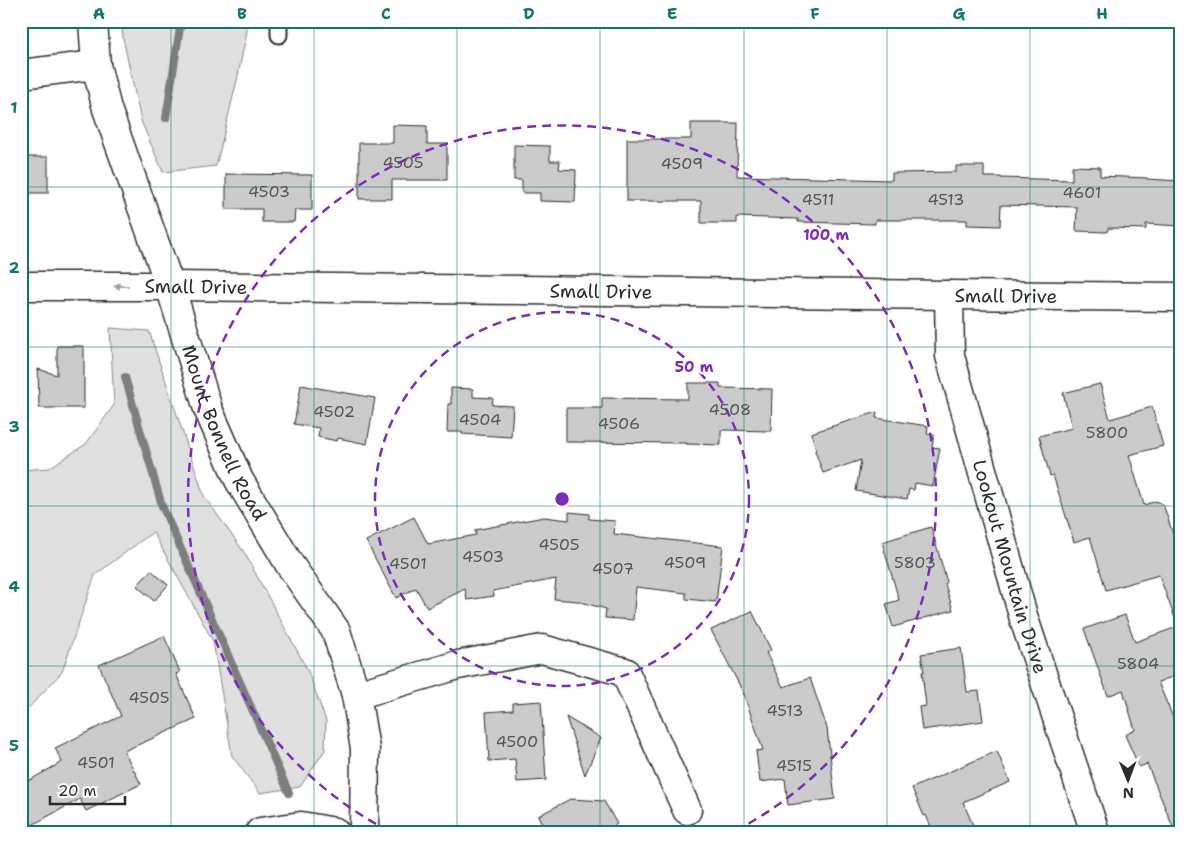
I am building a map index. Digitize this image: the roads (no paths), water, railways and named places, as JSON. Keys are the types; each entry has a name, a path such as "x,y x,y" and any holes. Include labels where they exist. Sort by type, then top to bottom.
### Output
{"street":[{"name":"Mount Bonnell Road","path":"93,21 96,65 107,109 170,286 208,409 239,480 290,565 336,631 356,694 365,749 364,832"},
{"path":"21,74 96,65"},
{"name":"Small Drive","path":"21,286 1180,297"},
{"name":"Lookout Mountain Drive","path":"949,296 950,356 1024,619 1095,832"},
{"path":"356,694 458,665 542,650 625,672 687,810"},
{"path":"260,832 301,826 336,832"}],"waterway":[{"path":"166,118 181,21"},
{"path":"125,377 162,506 289,793"}]}
